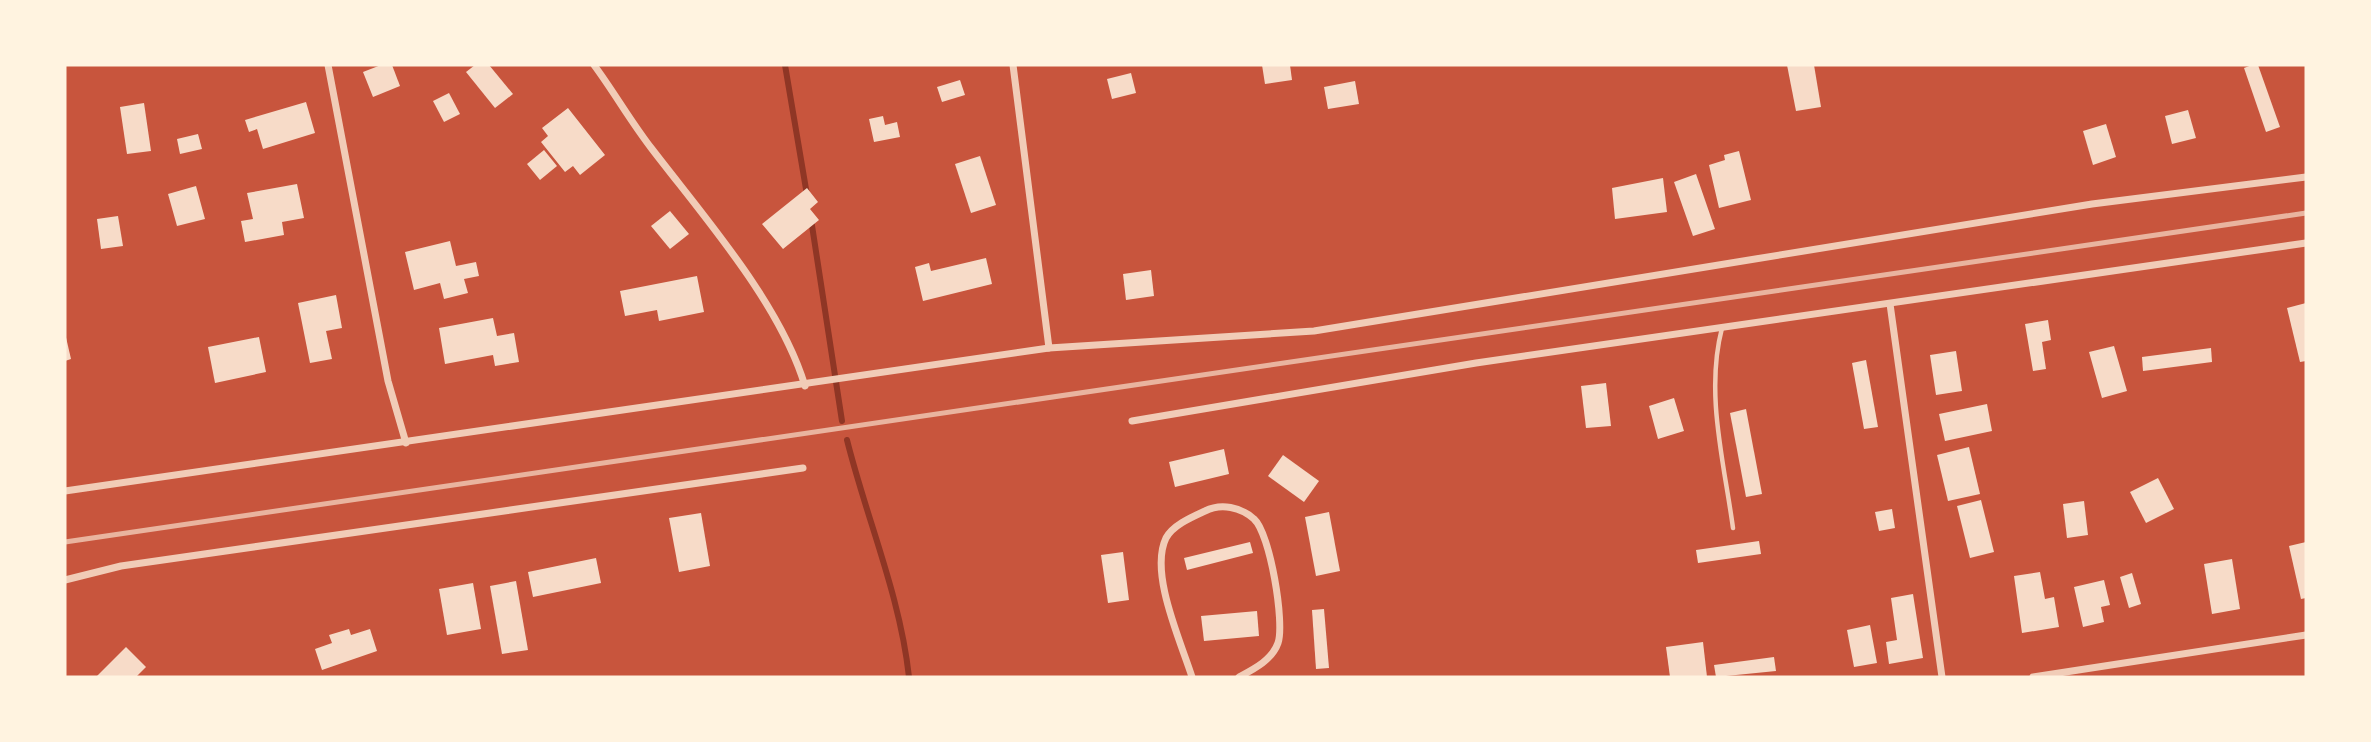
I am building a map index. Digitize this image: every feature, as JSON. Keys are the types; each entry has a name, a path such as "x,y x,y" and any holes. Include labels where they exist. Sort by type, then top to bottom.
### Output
{"street":[{"path":"328,65 388,381 406,443"},
{"path":"594,65 653,150 711,223 785,334 805,386"},
{"path":"1013,65 1049,348"},
{"path":"65,491 805,386 1049,348 1314,331 2092,204 2306,177"},
{"path":"1132,421 1438,369 2306,243"},
{"path":"1891,304 1942,677"},
{"path":"65,580 121,566 803,468"},
{"path":"1192,677 1165,594 1161,559 1166,537 1186,519 1211,508 1235,507 1256,520 1270,552 1278,599 1279,642 1262,665 1239,677"},
{"path":"2033,677 2306,635"}],"lane":[{"path":"1723,328 1716,350 1714,388 1734,528"}],"building":[{"path":"381,65 392,65 400,86 373,97 363,72"},
{"path":"475,65 489,65 513,94 495,108 466,72"},
{"path":"1262,65 1290,65 1292,80 1265,84"},
{"path":"1787,65 1814,65 1821,107 1796,111"},
{"path":"2258,65 2280,127 2266,132 2244,68"},
{"path":"1131,73 1136,93 1112,99 1107,79"},
{"path":"960,80 965,95 942,102 937,87"},
{"path":"1355,81 1359,104 1328,109 1324,87"},
{"path":"449,93 460,114 444,122 433,101"},
{"path":"306,102 315,133 263,149 257,129 249,132 245,120"},
{"path":"144,103 151,151 127,154 120,107"},
{"path":"568,108 605,155 580,175 573,166 565,172 541,142 548,136 542,128"},
{"path":"2188,110 2196,138 2172,144 2165,116"},
{"path":"883,116 885,125 897,122 900,137 874,142 869,119"},
{"path":"2106,124 2116,157 2093,165 2083,131"},
{"path":"198,134 202,149 180,154 177,139"},
{"path":"544,150 557,166 540,180 527,164"},
{"path":"1739,151 1751,200 1719,208 1709,165 1725,160 1724,155"},
{"path":"980,156 996,205 971,213 955,164"},
{"path":"1696,174 1715,229 1693,236 1674,182"},
{"path":"1663,178 1667,212 1615,219 1612,188"},
{"path":"297,184 304,218 282,222 284,235 245,242 241,221 253,219 247,193"},
{"path":"196,186 205,219 177,226 168,194"},
{"path":"807,188 818,202 810,209 819,220 783,249 762,224"},
{"path":"670,211 689,234 670,249 651,226"},
{"path":"118,216 123,246 101,249 97,219"},
{"path":"450,241 456,266 476,262 479,276 464,279 468,293 444,299 440,283 414,290 405,252"},
{"path":"986,258 992,284 923,301 915,267 929,263 931,271"},
{"path":"1151,270 1154,296 1126,300 1123,274"},
{"path":"697,276 704,312 659,321 657,310 625,316 620,291"},
{"path":"336,295 342,328 326,331 332,359 310,363 298,303"},
{"path":"2306,303 2306,361 2300,362 2287,308"},
{"path":"493,318 497,336 514,333 519,362 495,366 493,355 445,364 439,328"},
{"path":"2048,320 2051,340 2042,342 2046,369 2033,371 2025,324"},
{"path":"65,333 71,359 65,361"},
{"path":"259,337 266,372 215,383 208,347"},
{"path":"2114,346 2127,391 2102,398 2089,352"},
{"path":"2211,348 2212,362 2143,371 2142,357"},
{"path":"1956,351 1962,391 1936,395 1930,355"},
{"path":"1866,360 1878,427 1864,429 1852,363"},
{"path":"1606,383 1611,426 1586,428 1581,386"},
{"path":"1674,398 1684,431 1658,439 1649,406"},
{"path":"1987,404 1992,431 1945,441 1939,414"},
{"path":"1746,409 1762,494 1746,497 1730,413"},
{"path":"1969,447 1980,494 1948,501 1937,455"},
{"path":"1224,449 1229,474 1175,487 1169,462"},
{"path":"1283,455 1319,481 1304,502 1268,476"},
{"path":"2158,478 2174,509 2146,523 2130,492"},
{"path":"1981,500 1994,552 1970,558 1957,506"},
{"path":"2084,501 2088,535 2067,538 2063,504"},
{"path":"1892,509 1895,528 1879,531 1875,512"},
{"path":"1329,512 1340,571 1316,576 1305,517"},
{"path":"701,513 710,566 679,572 669,518"},
{"path":"1759,541 1761,554 1698,563 1696,550"},
{"path":"1250,542 1253,553 1187,570 1184,558"},
{"path":"2306,542 2306,598 2301,599 2289,546"},
{"path":"1123,552 1129,600 1108,603 1101,555"},
{"path":"596,558 601,583 533,597 528,572"},
{"path":"2232,559 2240,609 2212,614 2204,564"},
{"path":"2040,572 2045,599 2054,597 2059,627 2022,633 2014,576"},
{"path":"2132,573 2141,604 2129,608 2120,577"},
{"path":"2104,580 2110,605 2101,607 2104,622 2083,627 2074,587"},
{"path":"516,581 528,650 502,654 490,586"},
{"path":"473,583 481,629 447,635 439,589"},
{"path":"1913,594 1923,658 1889,664 1886,642 1897,640 1891,598"},
{"path":"1324,609 1329,668 1316,669 1312,610"},
{"path":"1257,611 1259,636 1204,641 1201,616"},
{"path":"1870,625 1877,663 1854,667 1847,630"},
{"path":"349,629 351,635 370,629 377,651 322,670 315,649 332,643 329,635"},
{"path":"1703,642 1707,677 1670,677 1666,647"},
{"path":"126,647 146,667 136,677 96,677"},
{"path":"1774,657 1776,671 1716,677 1714,665"}],"waterway":[{"path":"785,65 807,195"},
{"path":"811,219 842,421"},
{"path":"847,440 891,587 909,677"}],"railway":[{"path":"65,542 2306,213"}]}
